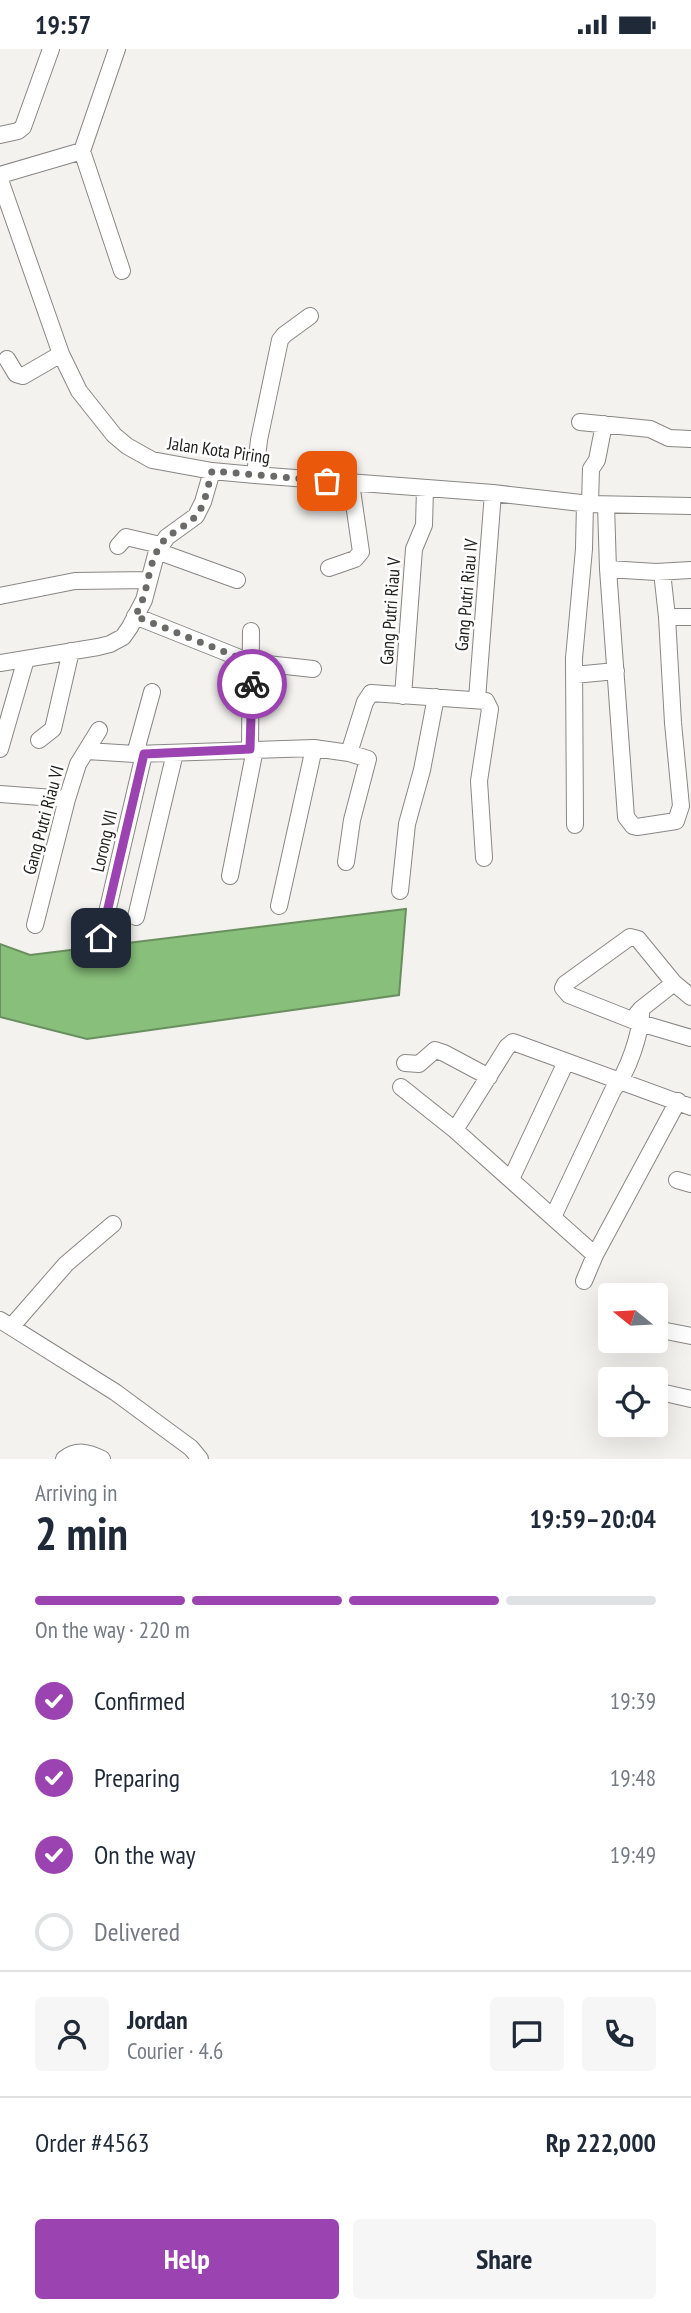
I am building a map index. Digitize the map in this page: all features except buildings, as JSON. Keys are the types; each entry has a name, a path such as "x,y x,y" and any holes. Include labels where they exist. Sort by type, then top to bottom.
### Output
{"street":[{"path":"0,135 18,131 23,127 51,49"},
{"path":"117,49 82,151 122,271"},
{"path":"0,178 82,151"},
{"name":"Jalan Kota Piring","path":"0,178 6,225 79,391 96,415 127,446 152,460 212,471 493,493 594,504 691,506"},
{"path":"255,475 259,440 280,340 310,316"},
{"path":"7,359 16,375 23,376 61,354"},
{"path":"580,422 650,429 669,438 691,439"},
{"path":"604,424 597,460 591,469 594,504 608,569 625,817 637,827 676,821 681,806 685,773 673,723 662,572"},
{"path":"0,663 110,644 123,636 144,600 158,548 196,516 212,471"},
{"path":"329,568 355,559 361,552 351,482"},
{"name":"Gang Putri Riau V","path":"403,696 414,549 424,525 425,489"},
{"name":"Gang Putri Riau IV","path":"477,699 493,493"},
{"path":"575,825 574,675 584,549 594,504"},
{"path":"118,546 125,537 237,580"},
{"path":"608,569 662,572 691,570"},
{"path":"0,596 75,581 148,580"},
{"path":"135,616 250,662 313,669"},
{"path":"667,617 691,617"},
{"path":"230,876 253,749 251,631"},
{"path":"39,740 53,729 71,651"},
{"path":"0,749 26,659"},
{"path":"574,675 616,671"},
{"name":"Lorong VII","path":"101,938 152,692"},
{"path":"349,753 369,694 486,701 489,709 479,781 484,859"},
{"path":"400,891 407,824 422,770 436,697"},
{"name":"Gang Putri Riau VI","path":"35,925 78,764 99,730"},
{"path":"279,906 314,748"},
{"path":"87,751 139,754 314,748 368,759 352,821 346,862"},
{"path":"136,917 175,753"},
{"path":"0,794 67,799"},
{"path":"691,997 674,983 638,939 630,937 565,984 564,990 569,995 691,1038"},
{"path":"553,1217 615,1083 638,1018 674,983"},
{"path":"455,1130 507,1047 513,1042 615,1083 685,1104 595,1255 584,1281"},
{"path":"405,1063 419,1064 435,1050 489,1077"},
{"path":"511,1179 566,1062"},
{"path":"401,1087 455,1130 595,1255"},
{"path":"113,1224 66,1264 6,1323 115,1392 182,1441 200,1459"},
{"path":"668,1331 691,1336"},
{"path":"668,1394 691,1399"},
{"path":"64,1459 71,1454 82,1452 102,1459"}],"shaded area":[{"path":"406,909 399,995 87,1039 0,1017 0,944 30,955"}],"way so far":[{"path":"252,684 250,662 135,616 144,600 157,551 167,537 196,516 212,471 327,481"}],"route":[{"path":"101,938 144,754 250,749 252,684"}]}
